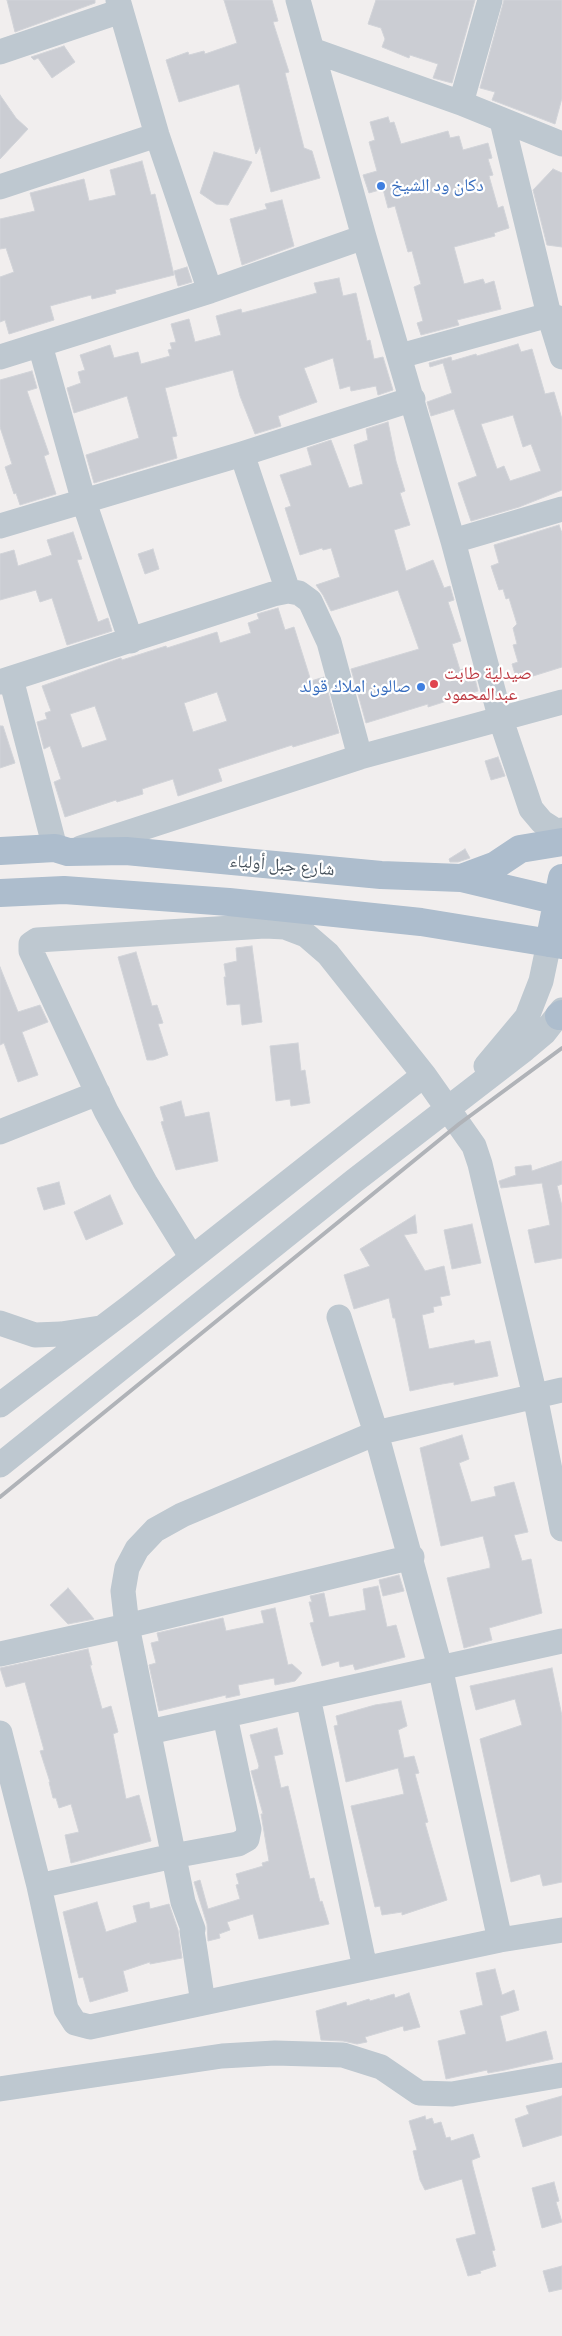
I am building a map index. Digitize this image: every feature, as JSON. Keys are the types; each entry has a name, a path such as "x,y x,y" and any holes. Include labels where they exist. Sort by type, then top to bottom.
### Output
{"main road":[{"path":"461,878 496,865 520,849 562,842"},
{"name":"شارع جبل أولياء","path":"0,851 126,851 381,875 461,878 560,893"},
{"path":"0,893 64,890 220,901 412,921 555,944 560,893"}],"street":[{"path":"298,0 364,237 413,399 500,720 524,792 532,809 542,822 556,831 562,830"},
{"path":"461,103 490,0"},
{"path":"0,52 119,5 158,135 210,290"},
{"path":"312,50 461,103 562,144"},
{"path":"502,121 556,317 562,357"},
{"path":"0,187 158,135"},
{"path":"0,356 210,290 364,237"},
{"path":"400,356 556,317"},
{"path":"40,345 84,502 131,641"},
{"path":"0,526 242,454 413,399"},
{"path":"242,454 288,591"},
{"path":"453,542 562,509"},
{"path":"360,757 329,642 310,601 299,592 288,591 6,681 61,850 360,757 562,702"},
{"path":"192,1258 145,1182 98,1093 31,951 31,944 38,940 265,926 285,927 306,935 328,954 424,1075 452,1105 474,1146 480,1164 535,1396 562,1529"},
{"path":"452,1105 527,1017 555,944"},
{"path":"0,1465 525,1049 561,1014"},
{"path":"0,1405 192,1258 424,1075"},
{"path":"0,1132 98,1093"},
{"path":"339,1317 376,1432 412,1557 440,1667 500,1940"},
{"path":"0,1323 35,1335 61,1334 102,1328"},
{"path":"203,2003 193,1929 183,1902 127,1626 123,1591 127,1568 137,1549 155,1530 182,1515 376,1432 562,1390"},
{"path":"0,1654 127,1626 412,1557"},
{"path":"149,1732 440,1667 562,1642"},
{"path":"308,1697 365,1968"},
{"path":"39,1886 173,1856 238,1844 247,1839 249,1829 225,1716"},
{"path":"0,1733 39,1886 66,2009 75,2022 90,2027 500,1940 562,1930"},
{"path":"0,2089 222,2056 275,2052 344,2055 381,2067 419,2094 452,2094 562,2075"}],"building":[{"path":"7,0 95,0 95,3 15,32"},
{"path":"224,0 272,0 278,21 273,22 289,72 285,73 304,148 312,151 320,178 271,192 260,147 256,154 239,84 179,102 166,60 188,52 189,55 204,51 205,54 237,43"},
{"path":"376,0 475,0 452,83 433,78 438,64 410,55 409,58 382,47 385,39 381,28 368,24"},
{"path":"504,0 562,0 562,98 555,124 492,100 495,92 480,88"},
{"path":"64,46 75,62 52,78 38,58 34,60 31,57"},
{"path":"0,95 16,118 28,129 0,159"},
{"path":"388,117 390,123 394,122 401,144 448,131 450,138 459,136 463,150 488,143 492,158 488,159 493,175 489,176 498,208 503,206 509,228 494,233 495,236 454,247 464,284 483,279 485,284 494,281 501,309 457,320 459,325 421,335 417,323 423,321 414,287 421,284 412,251 408,252 395,206 388,208 383,189 369,193 363,175 377,171 369,142 375,140 370,122"},
{"path":"214,152 252,162 228,205 216,204 200,193"},
{"path":"142,161 151,195 155,194 174,275 115,290 116,293 92,299 91,295 50,306 54,320 9,334 5,320 0,322 0,277 14,272 6,248 0,249 0,219 35,211 30,193 84,179 89,201 116,195 110,170"},
{"path":"553,169 562,173 562,247 547,245 533,190"},
{"path":"282,200 294,246 242,265 230,219 267,209 265,204"},
{"path":"187,267 192,282 178,286 174,271"},
{"path":"339,278 343,296 356,293 367,341 370,340 374,359 383,357 393,390 378,395 376,386 351,391 350,386 340,389 333,358 304,368 317,402 278,416 281,426 255,434 240,396 233,370 165,388 177,436 172,437 177,458 94,483 86,455 139,438 127,396 74,413 67,388 81,383 78,372 85,370 80,355 110,345 114,358 138,352 141,364 170,356 168,350 172,349 170,343 176,342 171,324 189,319 195,342 221,335 216,316 241,309 242,313 317,293 314,283"},
{"path":"518,344 521,352 532,349 545,394 554,392 562,419 562,490 519,507 471,521 458,483 477,476 454,409 431,416 427,402 452,393 443,363 430,367 429,363 451,357 452,361 476,354 477,356","holes":["513,415 523,447 531,444 541,471 510,481 504,466 497,469 481,424"]},
{"path":"32,371 37,388 27,391 49,454 44,456 56,494 20,505 16,493 14,494 5,467 12,464 0,427 0,380"},
{"path":"388,422 396,461 405,491 400,493 410,525 394,530 406,571 433,560 444,588 450,586 454,600 448,602 461,641 452,644 460,670 472,666 478,691 428,707 428,704 366,723 351,669 419,649 398,590 331,611 316,585 340,577 331,548 323,550 322,548 300,555 285,508 291,506 280,475 312,465 307,448 331,440 349,488 363,484 354,445 368,440 366,429"},
{"path":"559,525 562,533 562,667 517,681 512,664 518,662 513,645 517,644 513,628 517,624 509,598 506,599 503,589 499,590 491,566 499,563 494,545"},
{"path":"73,532 82,559 77,560 98,622 108,618 112,631 67,645 52,598 40,602 36,590 0,600 0,554 14,550 18,566 52,555 47,540"},
{"path":"153,549 159,569 145,574 138,554"},
{"path":"278,608 285,630 294,627 311,681 324,677 339,733 293,747 292,745 218,769 222,781 178,796 173,779 142,789 143,794 117,802 116,800 65,817 54,782 61,779 50,746 44,749 37,722 47,719 45,713 51,711 42,686 121,658 122,660 166,646 167,648 217,632 220,643 251,633 248,623 259,619 257,614","holes":["217,692 227,721 193,732 184,703","95,706 107,740 82,748 70,714"]},
{"path":"0,726 3,726 15,763 0,768"},
{"path":"498,757 505,776 491,780 485,761"},
{"path":"465,849 470,858 458,862 450,862 449,859"},
{"path":"252,946 262,1022 242,1025 240,1004 227,1005 224,964 237,961 236,948"},
{"path":"136,952 152,1006 157,1005 163,1023 158,1024 168,1055 153,1060 147,1060 118,957"},
{"path":"0,967 18,1012 40,1005 48,1022 22,1032 38,1075 18,1082 4,1043 0,1045"},
{"path":"298,1043 301,1071 305,1070 310,1103 291,1106 290,1099 276,1101 270,1046"},
{"path":"181,1101 185,1117 209,1112 218,1161 176,1170 161,1122 164,1121 160,1107"},
{"path":"562,1161 562,1184 557,1186 562,1206 562,1258 535,1263 528,1230 550,1225 542,1183 501,1188 499,1181 516,1175 515,1167 531,1165 532,1171"},
{"path":"59,1182 65,1204 44,1210 37,1188"},
{"path":"110,1195 123,1224 86,1240 74,1212"},
{"path":"415,1215 417,1233 404,1235 425,1271 444,1266 450,1295 440,1297 442,1305 433,1307 434,1312 422,1315 429,1349 474,1340 475,1344 490,1341 498,1376 454,1385 454,1382 442,1384 410,1391 389,1298 354,1309 344,1275 370,1266 360,1249"},
{"path":"472,1224 481,1263 452,1269 444,1230"},
{"path":"462,1435 469,1459 459,1463 471,1502 496,1496 494,1487 514,1482 528,1532 514,1535 522,1561 531,1559 542,1613 489,1628 492,1640 464,1648 447,1578 490,1568 490,1564 483,1536 441,1546 420,1448"},
{"path":"399,1575 404,1591 383,1596 379,1580"},
{"path":"378,1586 387,1627 396,1625 405,1657 355,1670 353,1664 340,1667 339,1661 322,1666 310,1623 314,1622 309,1602 312,1602 310,1596 324,1593 329,1617 366,1610 363,1589"},
{"path":"68,1588 94,1619 68,1624 50,1605"},
{"path":"275,1608 288,1665 292,1664 302,1673 295,1681 275,1685 274,1678 238,1685 240,1695 226,1698 226,1695 159,1711 149,1665 156,1663 151,1643 159,1641 157,1633 223,1618 226,1631 264,1623 261,1611"},
{"path":"88,1649 92,1665 90,1665 102,1709 111,1706 118,1732 113,1734 126,1799 139,1795 151,1841 71,1863 65,1835 79,1832 71,1804 59,1808 56,1798 53,1798 40,1751 44,1750 25,1682 6,1687 0,1668"},
{"path":"552,1668 562,1716 562,1882 543,1886 540,1874 511,1882 480,1739 522,1725 515,1699 476,1710 470,1686"},
{"path":"401,1701 407,1726 398,1730 404,1758 414,1756 419,1773 415,1774 428,1822 425,1823 447,1900 402,1915 402,1912 382,1915 380,1906 375,1907 351,1806 404,1794 398,1768 346,1782 334,1726 338,1725 336,1716 375,1705"},
{"path":"277,1728 283,1754 274,1756 281,1788 288,1786 310,1879 314,1878 320,1902 322,1901 329,1924 259,1939 253,1914 227,1922 230,1930 219,1934 220,1938 208,1941 207,1924 194,1882 200,1880 208,1909 240,1899 236,1885 239,1884 236,1874 263,1866 262,1863 269,1861 261,1814 263,1814 251,1771 258,1769 259,1766 250,1735"},
{"path":"97,1902 106,1932 137,1922 133,1906 149,1902 150,1909 169,1904 178,1930 182,1958 150,1964 150,1962 123,1971 128,1991 90,2002 83,1977 79,1978 63,1912"},
{"path":"495,1969 502,1995 514,1990 519,2010 500,2016 506,2042 546,2031 553,2059 505,2070 488,2073 487,2070 446,2079 438,2041 466,2034 460,2011 483,2005 476,1973"},
{"path":"409,1993 420,2027 404,2031 403,2026 365,2037 367,2042 357,2044 321,2040 316,2011 346,2002 347,2006 369,1999 370,2001 394,1994 395,1998"},
{"path":"562,2096 562,2135 523,2147 515,2119 529,2114 526,2106"},
{"path":"425,2116 426,2120 432,2118 434,2124 441,2122 446,2138 450,2137 451,2141 473,2134 480,2157 472,2160 472,2163 495,2250 492,2251 496,2266 480,2271 481,2273 468,2276 456,2239 476,2234 462,2179 425,2190 420,2180 413,2151 417,2150 409,2121"},
{"path":"554,2182 559,2201 556,2202 562,2222 542,2228 532,2188"},
{"path":"562,2266 562,2289 549,2292 543,2271"}],"railway":[{"path":"0,1497 459,1124 562,1048"}],"place":[{"name":"دكان ود الشيخ","path":"381,186"},
{"name":"صيدلية طابت عبدالمحمود","path":"434,684"},
{"name":"صالون املاك قولد","path":"421,687"}]}
